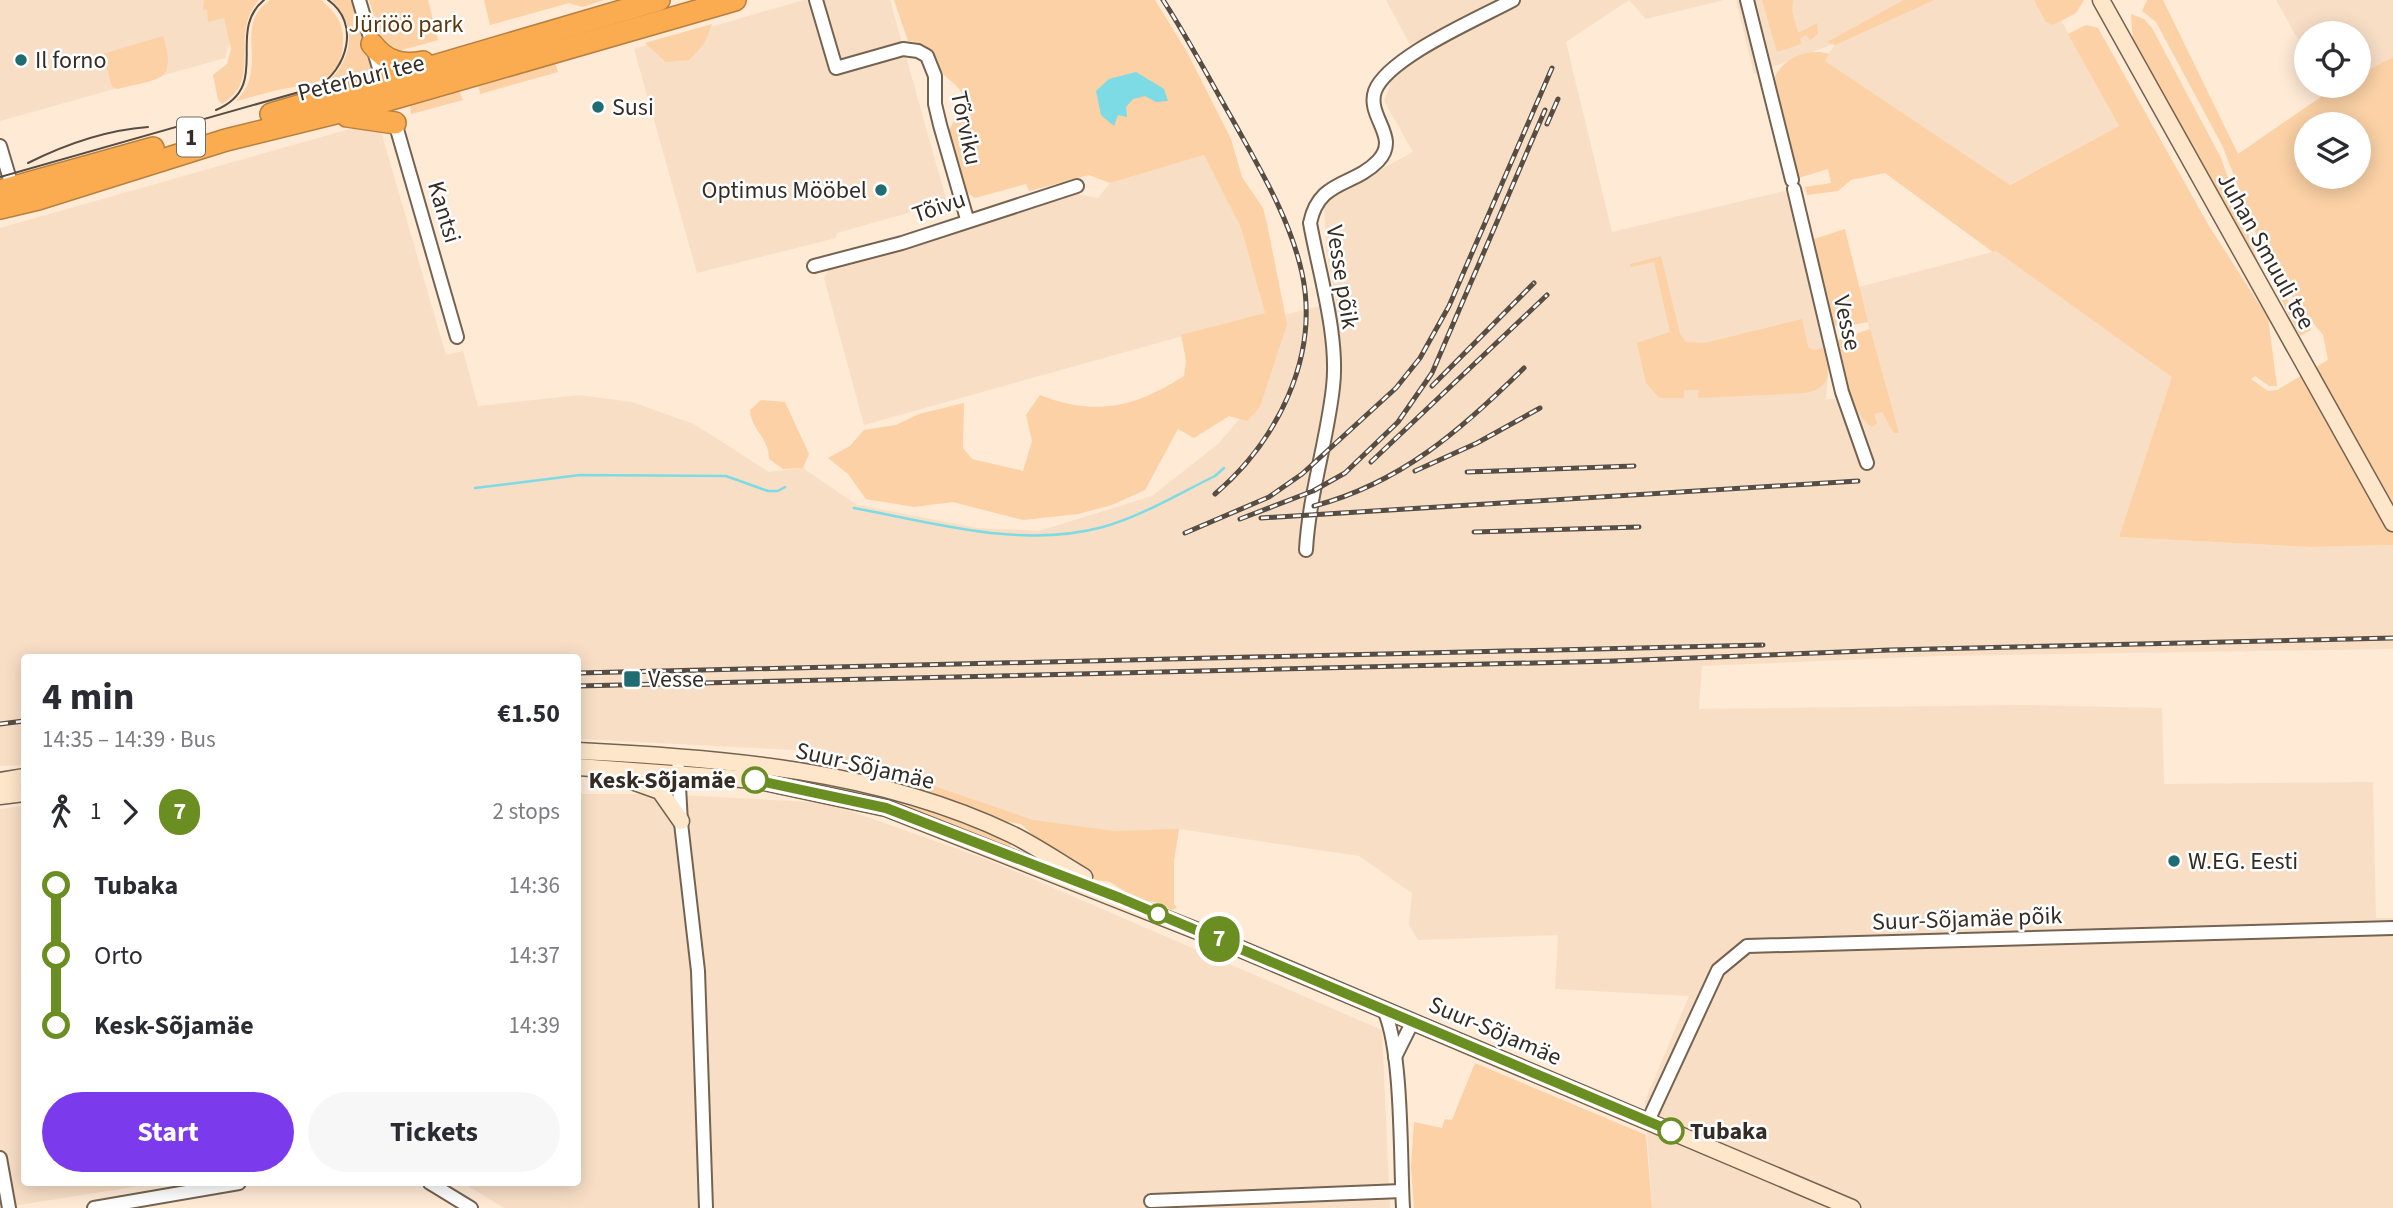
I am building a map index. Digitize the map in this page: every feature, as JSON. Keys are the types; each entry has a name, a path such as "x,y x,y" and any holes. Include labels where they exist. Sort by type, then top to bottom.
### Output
{"highway":[{"name":"Peterburi tee","path":"8,197 321,115 470,56 659,0"},
{"name":"Peterburi tee","path":"8,197 385,91 735,0"},
{"path":"372,44 385,58 406,65 470,56"},
{"path":"321,115 395,123"}],"main road":[{"name":"Juhan Smuuli tee","path":"2101,0 2393,523"},
{"name":"Suur-Sõjamäe","path":"581,751 678,764 797,787 886,808 1120,898 1852,1208"},
{"name":"Suur-Sõjamäe","path":"581,766 752,764 916,798 1024,842 1120,898"},
{"path":"596,768 660,791 681,821"},
{"path":"0,780 21,777"},
{"path":"0,796 21,793"},
{"path":"1017,860 1024,842"}],"street":[{"name":"Kantsi","path":"359,0 457,337"},
{"name":"Tõrviku","path":"817,0 836,68 902,49 918,51 927,56 935,76 935,104 967,219"},
{"name":"Vesse põik","path":"1306,550 1308,514 1334,386 1333,351 1310,223 1313,206 1324,193 1377,162 1385,151 1387,134 1374,108 1375,92 1385,75 1401,60 1513,0"},
{"name":"Vesse","path":"1747,0 1842,392 1867,463"},
{"path":"0,146 8,197"},
{"name":"Tõivu","path":"814,266 902,243 967,219 1077,186"},
{"path":"678,764 681,821 698,971 706,1208"},
{"name":"Suur-Sõjamäe põik","path":"1648,1121 1718,970 1748,946 2393,928"},
{"path":"1383,1008 1388,1019 1395,1057 1403,1208"},
{"path":"1395,1057 1413,1021"},
{"path":"0,1158 9,1208"},
{"path":"94,1208 222,1186"},
{"path":"435,1186 471,1208"},
{"path":"1151,1201 1402,1191"}],"shaded area":[{"path":"0,0 238,0 240,7 225,58 0,121"},
{"path":"804,0 890,0 947,202 837,233 836,238 697,273 634,49"},
{"path":"1386,0 1629,0 1566,42 1612,232 1784,191 1790,198 1829,363 1826,399 1887,399 1859,287 1996,251 2173,377 2119,537 2310,547 2393,545 2393,649 1938,656 1702,666 1699,709 2026,705 2162,708 2164,784 2373,782 2376,918 2393,918 2393,1208 1652,1208 1645,1101 1689,996 1555,989 1558,935 1418,940 1409,925 1412,893 1359,856 1179,829 1174,860 1174,904 1030,822 990,812 840,756 813,751 581,739 581,654 21,654 21,765 0,766 0,228 378,121 446,355 463,351 478,406 579,395 632,402 694,424 769,472 803,468 857,505 978,528 1039,531 1152,496 1218,444 1247,410 1284,315 1336,302 1326,249 1324,200 1413,152 1384,101 1394,74 1418,60"},
{"path":"1629,0 1724,0 1646,19"},
{"path":"1736,0 2050,0 2119,126 2009,185 1824,61 1836,43 1754,74"},
{"path":"2276,0 2393,0 2393,57 2371,69 2371,21 2294,21 2294,32"},
{"path":"1204,155 1241,228 1265,313 864,425 824,278 830,267 941,238 958,226 1071,193 1098,198 1110,183"},
{"path":"581,794 662,794 828,803 991,861 1382,1030 1390,1208 504,1208 468,1186 581,1186"},
{"path":"21,806 21,1186 139,1186 0,1208 0,809"}],"green space":[{"path":"204,0 259,0 250,13 246,28 241,82 234,94 222,104 218,100 213,75 227,64 231,49 224,18 208,22 207,9 203,10"},
{"path":"270,0 321,0 340,23 343,35 341,56 337,67 322,80 236,101 250,77 251,36 255,17"},
{"path":"331,0 351,0 371,70 364,76 318,90 338,71 348,48 347,23"},
{"name":"Jüriöö park","path":"369,0 428,0 438,40 395,52 384,45"},
{"name":"Jüriöö park","path":"484,0 604,0 582,7 569,3 490,25"},
{"path":"894,0 1155,0 1187,52 1231,139 1242,177 1263,208 1287,324 1260,407 1247,421 1229,416 1194,438 1178,429 1145,490 1112,505 1078,514 1023,520 953,502 914,507 866,499 848,474 828,458 850,446 864,430 896,425 919,414 964,403 963,448 972,459 1023,471 1032,441 1026,415 1040,395 1079,406 1097,407 1149,395 1184,376 1186,360 1181,335 1265,313 1241,228 1204,155 1110,183 1089,175 1029,191 1026,184 975,198 966,192 949,130 965,102 957,86 942,72 930,50 922,44 908,41"},
{"path":"1762,0 1793,0 1792,11 1798,33 1817,23 1818,34 1810,40 1806,35 1800,38 1801,44 1777,52"},
{"path":"1904,0 1934,0 1835,45 1827,42"},
{"path":"2034,0 2084,0 2076,13 2053,25 2046,22"},
{"path":"2147,0 2163,0 2238,154 2294,115 2294,189 2371,189 2371,112 2299,112 2319,98 2371,98 2371,69 2393,57 2393,545 2310,547 2119,537 2172,377 1885,173 1851,180 1838,191 1807,195 1805,187 1831,183 1828,169 1795,179 1773,82 1781,67 1795,57 1812,52 1829,54 1825,61 2010,185 2119,126 2068,34 2086,25 2098,28 2209,226 2268,318 2277,386 2269,386 2255,376 2251,379 2268,391 2277,390 2328,360 2323,335 2269,268 2223,147 2156,22 2142,11"},
{"path":"2131,14 2144,19 2152,28 2221,158 2260,267 2255,269 2133,42"},
{"path":"712,24 704,44 689,60 666,62 645,43"},
{"path":"163,36 168,63 161,76 118,89 112,87 103,54"},
{"path":"555,63 558,72 480,94 478,85"},
{"path":"459,91 463,100 411,114 410,105"},
{"path":"1845,229 1868,322 1841,327 1832,325 1811,240"},
{"path":"1661,256 1680,334 1686,342 1705,343 1802,319 1808,347 1814,350 1823,348 1828,371 1825,382 1821,387 1805,393 1698,398 1698,390 1684,390 1684,398 1659,398 1646,383 1637,343 1670,332 1654,262 1631,267 1630,264"},
{"path":"2272,282 2311,327 2311,330 2300,336"},
{"path":"1870,329 1899,433 1894,433 1882,412 1874,414 1877,424 1872,427 1865,421 1853,401 1840,362 1835,341"},
{"path":"761,400 785,402 809,454 803,468 783,469 769,459 766,445 753,423 750,410"},
{"path":"843,755 1033,820 1114,831 1179,829 1174,860 1174,904 1177,908 1171,910 1160,903 1137,899 1110,882 1096,880 1052,853 1021,824 1000,821 852,772"},
{"path":"849,789 932,809 1010,841 1011,846 1008,849 848,793"},
{"path":"1475,1063 1646,1135 1652,1208 1414,1208 1411,1167 1414,1122 1442,1128 1445,1119 1452,1120"}],"water":[{"path":"1136,72 1164,89 1168,101 1156,102 1145,96 1133,99 1126,107 1127,117 1118,115 1114,126 1101,115 1096,91 1109,79"}],"waterway":[{"path":"854,508 1010,535 1072,533 1103,527 1132,517 1215,476 1224,468"},
{"path":"475,488 580,475 726,476 768,491 778,491 785,487"}],"tram line":[{"path":"216,110 233,100 242,87 246,73 248,27 253,13 264,0"},
{"path":"0,177 317,87 336,69 346,46 344,21 328,0"},
{"path":"28,163 86,139 148,127"}],"railway":[{"path":"1163,0 1200,61 1274,196 1297,253 1306,304 1305,336 1299,366 1275,423 1237,473 1215,494"},
{"path":"1185,533 1269,497 1302,474 1396,388 1420,358 1449,306 1552,68"},
{"path":"1547,124 1558,99"},
{"path":"1240,519 1313,491 1345,473 1398,422 1432,373 1545,110"},
{"path":"1432,386 1534,283"},
{"path":"1371,462 1547,295"},
{"path":"1314,506 1375,483 1428,452 1453,433 1524,368"},
{"path":"1415,471 1477,443 1540,408"},
{"path":"1467,472 1634,466"},
{"path":"1261,518 1858,481"},
{"path":"1474,532 1639,527"},
{"path":"581,686 1614,661 1890,650 2393,638"},
{"path":"581,673 1763,645"},
{"path":"0,724 21,721"}],"bus line":[{"name":"7","path":"755,780 886,808 1120,898 1671,1131"}],"place":[{"name":"Il forno","path":"21,60"},
{"name":"Susi","path":"598,107"},
{"name":"Optimus Mööbel","path":"881,190"},
{"name":"Vesse","path":"632,679"},
{"name":"Kesk-Sõjamäe","path":"755,780"},
{"name":"W.EG. Eesti","path":"2174,861"},
{"name":"Tubaka","path":"1671,1131"}]}
